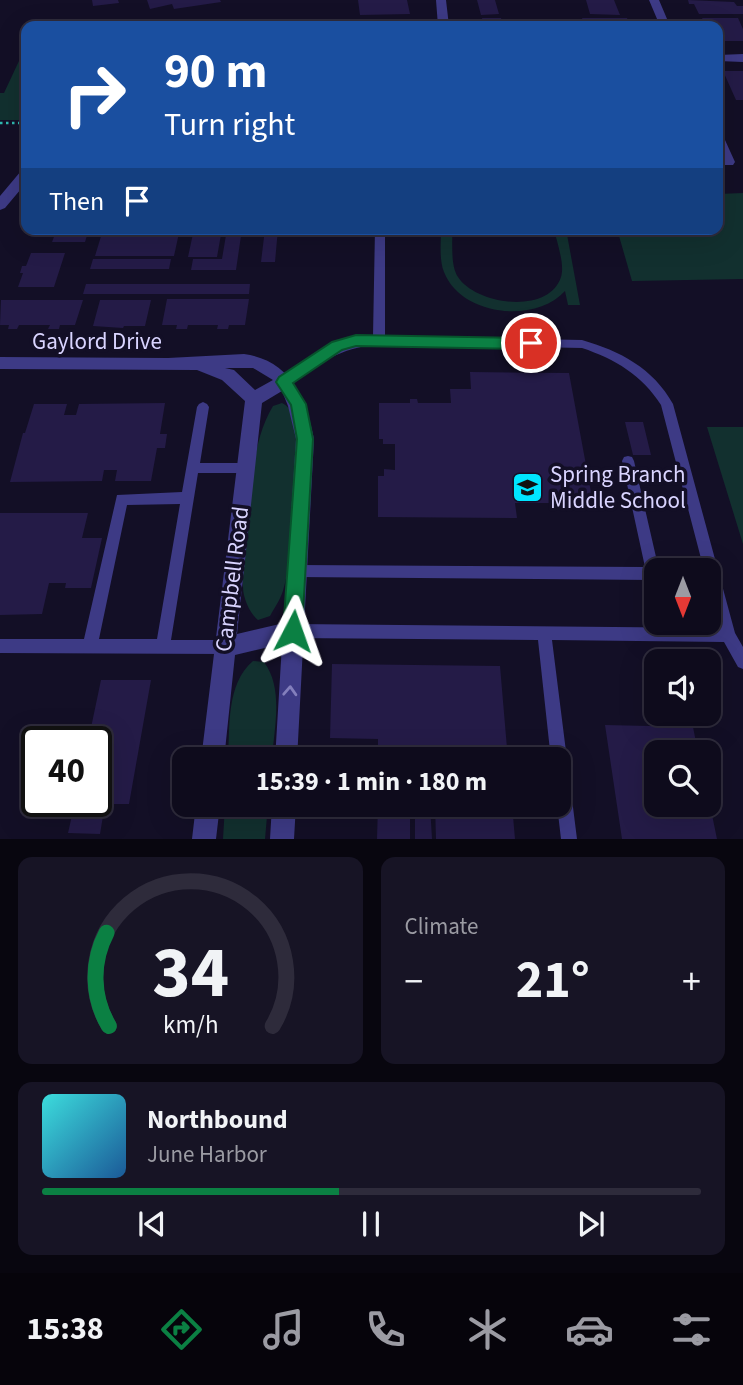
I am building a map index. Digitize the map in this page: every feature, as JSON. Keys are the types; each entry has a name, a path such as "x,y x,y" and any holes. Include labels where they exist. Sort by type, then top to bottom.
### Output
{"street":[{"path":"441,0 443,21"},
{"path":"654,0 664,21"},
{"path":"723,58 743,58"},
{"path":"723,150 728,162"},
{"path":"0,205 21,180"},
{"name":"Gaylord Drive","path":"0,363 194,364 239,361 262,365 284,382"},
{"name":"Gaylord Drive","path":"194,364 228,375 254,400"},
{"path":"254,400 284,382 298,404 305,439 287,747"},
{"name":"Campbell Road","path":"213,747 254,400"},
{"path":"224,647 293,631"},
{"path":"204,839 207,817"},
{"path":"282,839 283,817"}],"lane":[{"path":"379,340 380,235"},
{"path":"284,382 337,346 356,341 379,340 582,344 604,350 641,370 656,386 667,404 729,635 743,662"},
{"path":"163,646 203,407"},
{"path":"297,571 653,574 628,461"},
{"path":"192,468 246,468"},
{"path":"90,646 122,499 187,498"},
{"path":"293,631 729,635"},
{"path":"544,633 569,839"},
{"path":"0,646 224,647"}],"path":[{"path":"0,123 21,123"}],"green space":[{"path":"21,57 21,120 0,120 0,93 4,93"},
{"path":"743,193 743,279 632,281 619,235 723,235 723,194"},
{"path":"441,235 452,235 455,272 467,287 495,299 528,301 542,297 554,289 561,277 562,266 556,235 567,235 580,305 568,305 565,291 536,308 518,311 482,306 453,287 442,267"},
{"path":"282,403 293,414 297,432 293,529 282,594 270,616 258,620 252,614 243,591 243,563 257,448 273,406"},
{"path":"707,427 743,427 743,544"},
{"path":"253,661 264,662 270,673 276,696 273,747 229,747 231,707 244,671"},
{"path":"224,817 267,817 265,839 223,839"}],"building":[{"path":"92,0 118,0 119,3 93,6"},
{"path":"147,0 221,2 174,9 172,4 150,9"},
{"path":"358,0 407,0 410,14 360,15"},
{"path":"477,0 495,0 499,14 481,15"},
{"path":"586,0 614,0 620,15 590,14"},
{"path":"688,0 734,2 737,6 743,6 743,14 699,14 694,4 689,4"},
{"path":"482,18 501,18 502,21 482,21"},
{"path":"582,18 627,18 628,21 583,21"},
{"path":"702,18 738,18 743,29 743,41 723,41 723,21 704,21"},
{"path":"723,71 743,71 743,100 736,100"},
{"path":"55,235 87,235 85,242 52,242"},
{"path":"101,235 179,235 174,256 95,256"},
{"path":"193,235 221,235 217,257 188,257"},
{"path":"226,235 241,235 236,270 191,270 193,259 222,259"},
{"path":"264,235 277,235 275,262 261,262"},
{"path":"31,253 65,253 54,287 18,287 23,273 20,273 22,266 26,266"},
{"path":"93,259 171,259 169,269 90,269"},
{"path":"86,284 250,284 249,294 83,294"},
{"path":"167,299 249,299 245,325 229,325 228,329 217,329 218,325 188,325 187,329 176,329 177,325 162,325"},
{"path":"1,300 83,300 75,325 60,325 59,329 48,329 50,325 19,325 17,329 8,329 9,325 0,325"},
{"path":"100,300 151,300 145,326 93,326"},
{"path":"470,372 569,373 593,503 515,503 517,518 378,517 378,476 384,476 384,469 395,470 395,444 383,444 383,439 379,439 379,403 410,403 410,399 417,399 418,403 451,403 450,389 471,389"},
{"path":"165,403 160,434 167,434 165,448 157,448 151,481 115,481 117,470 104,470 102,481 10,482 34,404 67,404 64,415 76,415 79,404"},
{"path":"625,422 643,422 651,455 633,455"},
{"path":"0,513 88,513 82,538 102,538 91,588 65,588 66,583 49,583 42,614 0,615"},
{"path":"332,664 500,666 507,747 378,747 378,739 330,738"},
{"path":"101,680 151,680 129,804 112,804 112,726 91,726"},
{"path":"605,725 693,727 696,740 644,740 644,817 712,817 717,839 622,839"},
{"path":"72,817 103,817 100,834 68,833"},
{"path":"378,817 410,817 410,839 377,839"},
{"path":"415,817 431,817 432,839 415,839"},
{"path":"435,817 513,817 515,839 436,839"}],"place":[{"name":"Spring Branch Middle School","path":"527,487"}],"route":[{"path":"293,631 305,439 298,404 284,382 337,346 356,341 531,343"}]}
